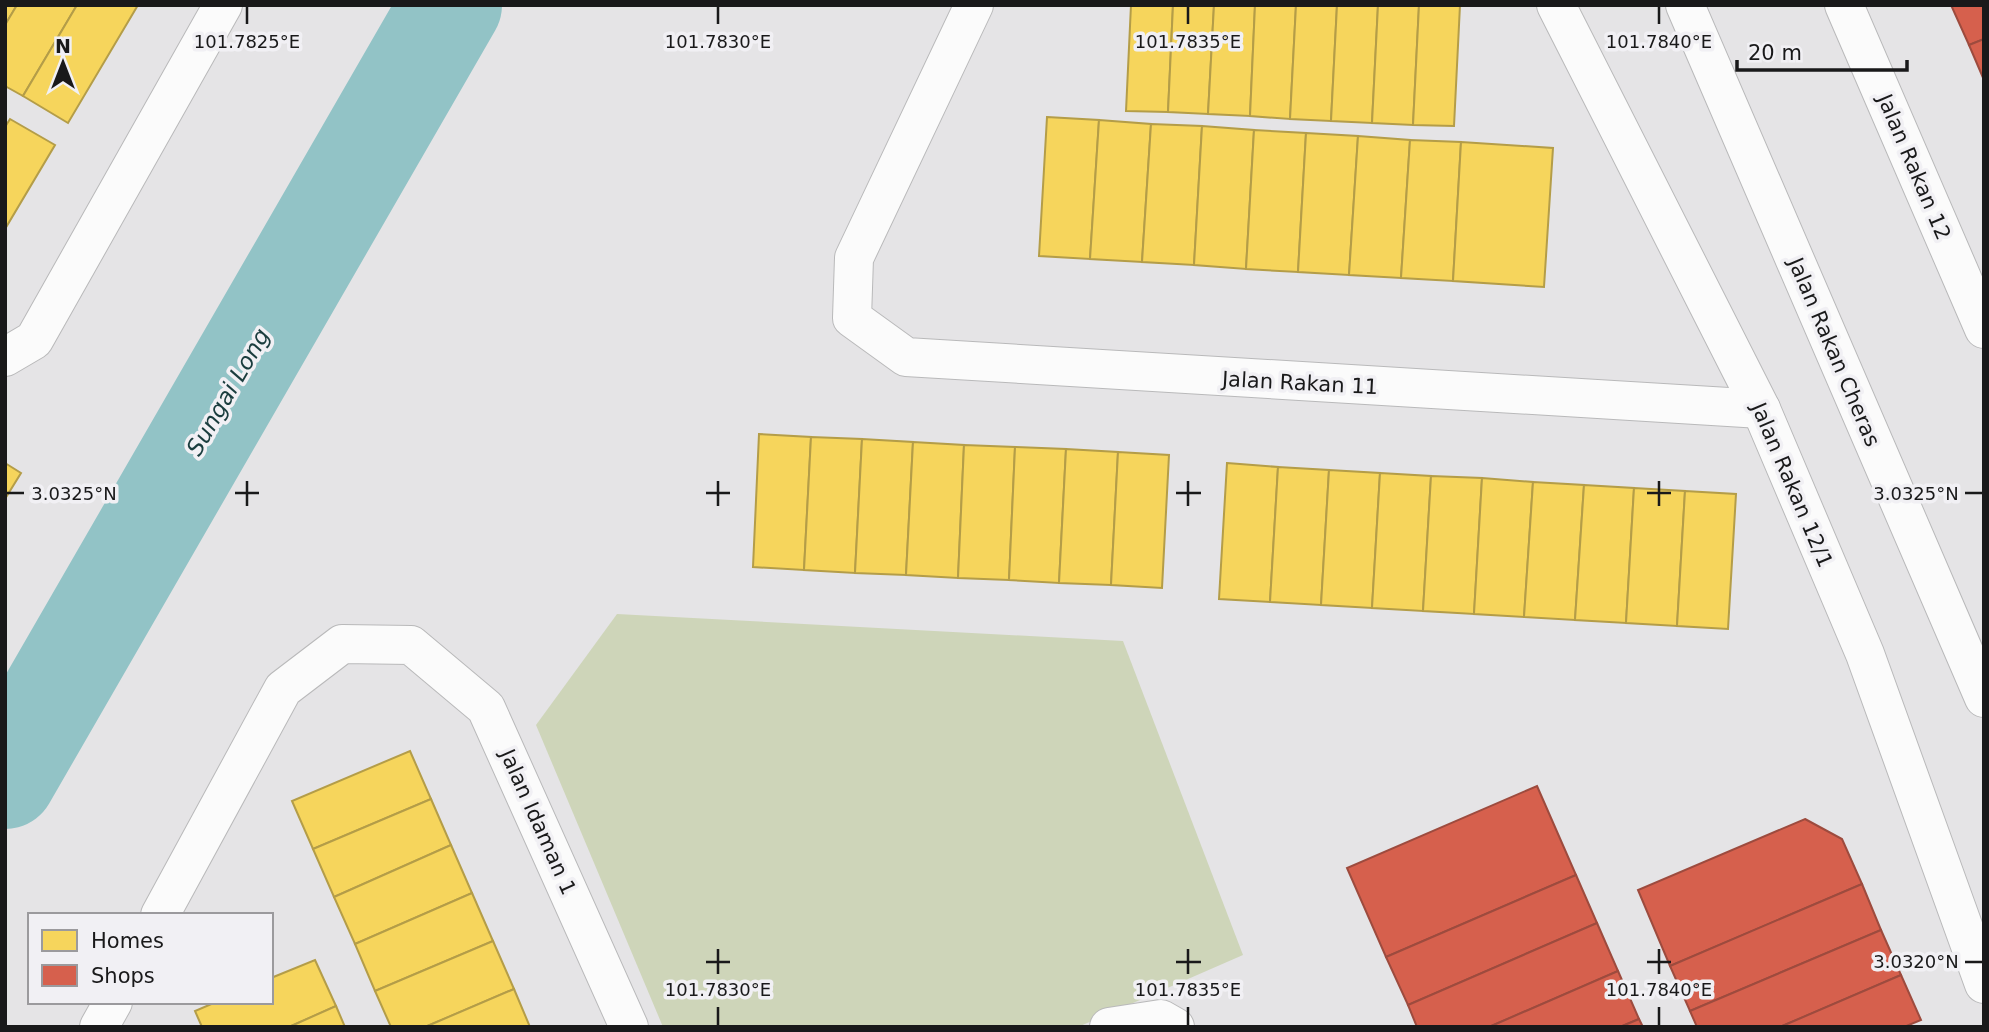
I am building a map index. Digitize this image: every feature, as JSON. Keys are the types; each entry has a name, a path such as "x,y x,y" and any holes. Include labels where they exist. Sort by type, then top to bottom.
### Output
{"street":[{"path":"5,357 34,340 223,5"},
{"name":"Jalan Rakan 11","path":"974,5 854,258 852,318 906,357 1760,409"},
{"name":"Jalan Rakan 12/1","path":"1556,5 1760,409 1865,653 1984,984"},
{"name":"Jalan Rakan Cheras","path":"1685,5 1984,698"},
{"name":"Jalan Rakan 12","path":"1844,5 1984,328"},
{"name":"Jalan Idaman 1","path":"161,913 283,689 342,644 411,645 486,708 629,1027"},
{"path":"99,1027 112,1004"},
{"path":"1109,1027 1161,1019 1175,1027"}],"green space":[{"path":"617,614 1123,641 1243,955 1078,1027 663,1027 536,725"}],"building: Homes":[{"path":"5,5 17,5 5,25"},
{"path":"17,5 77,5 23,96 5,86 5,25"},
{"path":"77,5 138,5 68,123 23,96"},
{"path":"1131,5 1173,5 1168,112 1126,111"},
{"path":"1173,5 1214,5 1208,114 1168,112"},
{"path":"1214,5 1255,5 1250,116 1208,114"},
{"path":"1255,5 1296,5 1290,119 1250,116"},
{"path":"1296,5 1337,5 1331,121 1290,119"},
{"path":"1337,5 1378,5 1372,123 1331,121"},
{"path":"1378,5 1419,5 1413,125 1372,123"},
{"path":"1419,5 1460,5 1454,126 1413,125"},
{"path":"1047,117 1099,120 1090,259 1039,256"},
{"path":"10,119 55,145 5,229 5,127"},
{"path":"1099,120 1151,124 1142,262 1090,259"},
{"path":"1151,124 1202,126 1194,265 1142,262"},
{"path":"1202,126 1254,130 1246,269 1194,265"},
{"path":"1254,130 1306,133 1298,272 1246,269"},
{"path":"1306,133 1358,136 1349,275 1298,272"},
{"path":"1358,136 1410,140 1401,278 1349,275"},
{"path":"1410,140 1461,142 1453,281 1401,278"},
{"path":"1461,142 1553,148 1544,287 1453,281"},
{"path":"759,434 811,437 804,570 753,567"},
{"path":"811,437 862,439 855,573 804,570"},
{"path":"862,439 913,442 906,575 855,573"},
{"path":"913,442 964,445 958,578 906,575"},
{"path":"964,445 1015,447 1009,580 958,578"},
{"path":"1015,447 1066,449 1059,583 1009,580"},
{"path":"1066,449 1118,452 1111,585 1059,583"},
{"path":"1118,452 1169,455 1162,588 1111,585"},
{"path":"5,463 21,473 5,499"},
{"path":"1227,463 1278,467 1270,602 1219,599"},
{"path":"1278,467 1329,470 1321,605 1270,602"},
{"path":"1329,470 1380,473 1372,608 1321,605"},
{"path":"1380,473 1431,476 1423,611 1372,608"},
{"path":"1431,476 1482,478 1474,614 1423,611"},
{"path":"1482,478 1533,482 1524,617 1474,614"},
{"path":"1533,482 1584,485 1575,620 1524,617"},
{"path":"1584,485 1634,488 1626,623 1575,620"},
{"path":"1634,488 1685,491 1677,626 1626,623"},
{"path":"1685,491 1736,494 1728,629 1677,626"},
{"path":"410,751 431,799 313,849 292,801"},
{"path":"431,799 451,845 334,897 313,849"},
{"path":"451,845 472,893 355,944 334,897"},
{"path":"472,893 493,941 375,991 355,944"},
{"path":"493,941 514,989 425,1027 391,1027 375,991"},
{"path":"315,960 336,1006 289,1027 202,1027 195,1011 211,1004 273,1004 273,977"},
{"path":"514,989 530,1027 425,1027"},
{"path":"336,1006 345,1027 289,1027"}],"building: Shops":[{"path":"1951,5 1984,5 1984,39 1969,45"},
{"path":"1984,39 1984,80 1969,45"},
{"path":"1537,786 1576,875 1386,957 1347,868"},
{"path":"1805,819 1842,839 1862,884 1670,966 1638,890"},
{"path":"1576,875 1597,923 1408,1005 1386,957"},
{"path":"1862,884 1881,930 1690,1011 1670,966"},
{"path":"1597,923 1618,971 1489,1027 1417,1027 1408,1005"},
{"path":"1881,930 1901,975 1780,1027 1697,1027 1690,1011"},
{"path":"1618,971 1639,1019 1620,1027 1489,1027"},
{"path":"1901,975 1921,1020 1904,1027 1780,1027"},
{"path":"1639,1019 1643,1027 1620,1027"}],"waterway":[{"name":"Sungai Long","path":"5,778 451,5"}]}
